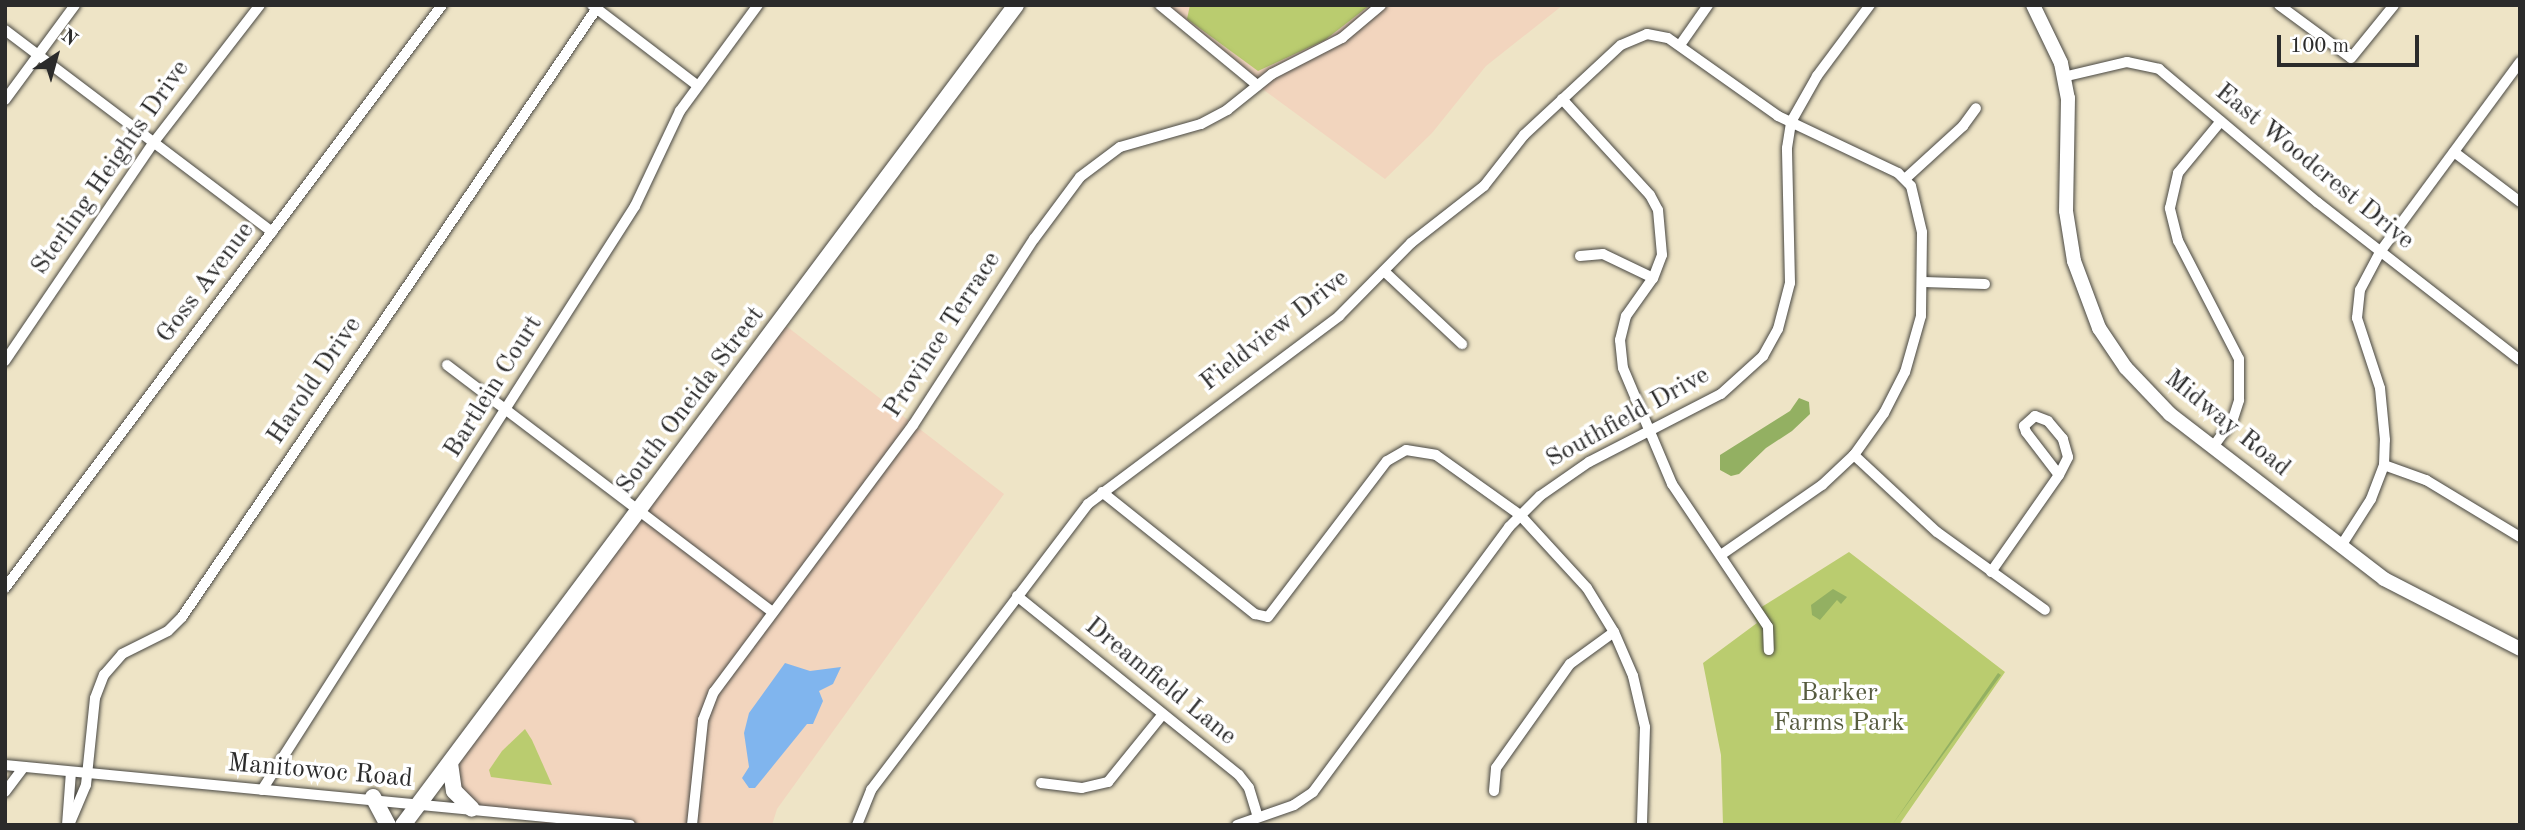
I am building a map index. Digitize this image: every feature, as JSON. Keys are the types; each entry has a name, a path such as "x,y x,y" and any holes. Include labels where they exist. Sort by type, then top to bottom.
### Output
{"highway":[{"name":"South Oneida Street","path":"403,825 1016,5"},
{"path":"450,763 454,791 472,808"},
{"path":"373,797 388,825"}],"main road":[{"name":"Midway Road","path":"2032,5 2049,35 2063,77 2070,116 2069,236 2089,305 2139,383 2213,447 2407,594 2520,649"}],"street":[{"path":"5,100 75,5"},
{"name":"Sterling Heights Drive","path":"5,361 153,142 260,5"},
{"name":"Goss Avenue","path":"5,588 442,5"},
{"name":"Bartlein Court","path":"262,790 507,410 639,199 670,131 698,86 758,5"},
{"path":"1160,5 1257,85"},
{"name":"Province Terrace","path":"692,825 709,701 912,425 1040,229 1080,177 1120,147 1213,118 1237,104 1257,85 1330,47 1381,5"},
{"path":"1680,45 1708,5"},
{"name":"Southfield Drive","path":"1237,825 1257,815 1294,805 1313,792 1520,515 1572,472 1731,387 1753,368 1775,336 1790,283 1787,148 1791,122 1817,76 1870,5"},
{"path":"2279,5 2351,58 2393,5"},
{"path":"596,6 698,86"},
{"name":"Harold Drive","path":"68,825 86,785 84,774 95,698 104,675 122,654 168,631 182,617 596,6"},
{"path":"5,30 272,232"},
{"name":"Fieldview Drive","path":"857,825 871,790 1080,512 1102,492 1339,316 1424,232 1484,186 1524,135 1629,39 1658,34 1680,45 1791,122 1905,179"},
{"name":"East Woodcrest Drive","path":"2063,77 2127,62 2148,64 2380,252 2520,360"},
{"path":"2341,546 2371,499 2384,465 2384,411 2357,318 2360,290 2380,252 2520,62"},
{"path":"1562,99 1655,202 1662,256 1653,278 1629,310 1620,341 1623,368 1672,484 1768,627 1769,650"},
{"path":"1721,555 1805,497 1854,455 1884,413 1905,372 1917,336 1924,282 1919,214 1905,179 1963,127 1976,108"},
{"path":"2213,447 2233,419 2239,400 2239,359 2178,241 2170,208 2178,173 2221,121"},
{"path":"2454,152 2520,202"},
{"path":"1580,256 1602,254 1653,278"},
{"path":"1384,271 1462,344"},
{"path":"1924,282 1985,284"},
{"path":"447,365 773,612"},
{"path":"1992,572 2059,475 2068,457 2068,446 2048,421 2035,416 2024,426 2026,432 2059,475"},
{"path":"1102,492 1264,617 1278,611 1380,469 1406,450 1436,455 1520,515 1587,588 1614,632 1633,676 1645,727 1642,825"},
{"path":"1854,455 1937,532 2045,610"},
{"path":"2384,465 2426,480 2520,537"},
{"name":"Dreamfield Lane","path":"1017,596 1245,781 1257,815"},
{"path":"1494,791 1496,768 1570,664 1614,632"},
{"path":"1041,783 1082,788 1108,782 1163,714"},
{"name":"Manitowoc Road","path":"5,765 262,790 373,797 630,825"},
{"path":"5,792 23,768"},
{"path":"68,825 71,772"}],"shaded area":[{"path":"1160,5 1563,5 1486,66 1432,133 1385,179 1257,85"},
{"path":"781,322 1004,494 777,809 772,825 539,825 544,817 472,809 450,779 471,735"}],"green space":[{"path":"1190,5 1370,5 1325,40 1258,71 1187,19"},
{"path":"1799,398 1809,402 1810,414 1792,431 1766,448 1739,474 1731,476 1720,470 1720,455 1790,411"},
{"name":"Barker Farms Park","path":"1849,552 2005,672 1899,825 1723,825 1721,755 1703,663 1757,623 1752,613"},
{"path":"1833,589 1847,597 1841,604 1837,600 1820,620 1812,615 1811,605"},
{"path":"1998,673 2001,675 1892,825"},
{"path":"525,729 552,785 491,777 489,770 502,751"}],"water":[{"path":"785,663 810,671 841,667 833,684 819,691 823,701 813,724 807,724 755,788 749,788 742,778 749,767 744,733 749,713"}]}
